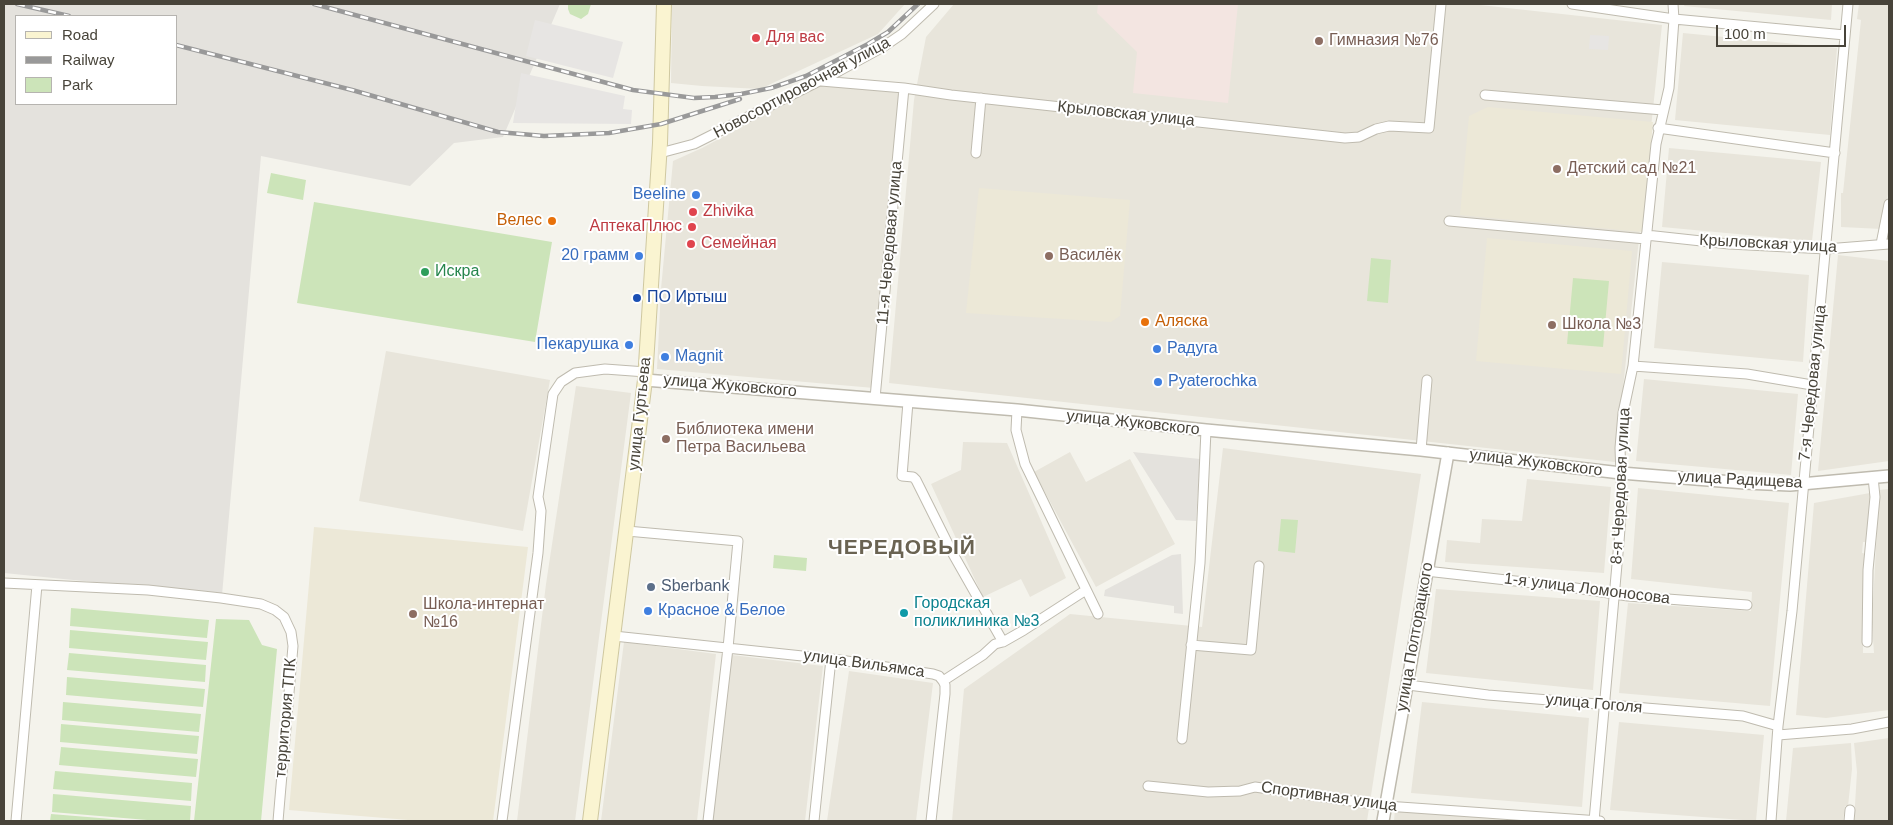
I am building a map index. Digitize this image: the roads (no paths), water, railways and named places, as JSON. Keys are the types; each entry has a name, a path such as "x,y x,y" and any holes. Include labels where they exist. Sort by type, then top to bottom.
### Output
{"main road":[{"name":"улица Гуртьева","path":"590,821 645,376 660,153 664,4"}],"street":[{"name":"Новосортировочная улица","path":"660,153 694,144 821,80 889,43 916,22 934,4"},
{"name":"Крыловская улица","path":"821,80 1345,138 1359,137 1376,129 1389,126 1429,128 1440,4"},
{"path":"1572,4 1674,18 1845,35"},
{"name":"8-я Чередовая улица","path":"1594,821 1606,705 1620,525 1620,448 1623,413 1633,366 1658,128 1669,88 1674,18 1672,4"},
{"name":"7-я Чередовая улица","path":"1771,821 1848,4"},
{"name":"11-я Чередовая улица","path":"875,398 904,88"},
{"path":"1485,95 1663,110"},
{"path":"976,153 981,98"},
{"path":"1658,128 1834,153"},
{"path":"1885,244 1889,204"},
{"name":"Крыловская улица","path":"1449,221 1729,244 1826,249 1885,244"},
{"path":"1633,366 1747,374 1812,385"},
{"name":"улица Жуковского","path":"502,821 538,553 541,511 538,497 553,394 561,382 575,373 605,369 645,376 1421,450 1621,473"},
{"path":"1421,450 1427,380"},
{"path":"908,402 902,476 913,477 916,480 953,554 1003,642"},
{"path":"1017,410 1016,430 1025,464 1098,614"},
{"path":"1182,739 1200,563 1206,430"},
{"name":"улица Полторацкого","path":"1383,821 1448,453"},
{"name":"улица Радищева","path":"1621,473 1745,483 1803,484 1889,476"},
{"path":"1867,642 1868,570 1874,497 1873,477"},
{"path":"627,531 738,541 708,821"},
{"path":"1191,645 1251,650 1259,566"},
{"name":"1-я улица Ломоносова","path":"1426,571 1614,593 1747,605"},
{"path":"4,583 37,585 16,821"},
{"name":"территория ТПК","path":"37,585 148,590 221,598 261,604 284,616 291,632 292,646 278,821"},
{"name":"улица Вильямса","path":"614,636 831,659 933,674 943,680 982,655 995,644 1003,642 1086,590"},
{"path":"814,821 831,659"},
{"path":"931,821 945,685 943,680"},
{"name":"улица Гоголя","path":"1408,685 1606,705 1743,716 1778,731 1852,729 1889,722"},
{"name":"Спортивная улица","path":"1148,786 1208,792 1240,791 1255,787 1386,806 1600,821"},
{"path":"1849,821 1850,810"}],"railway":[{"path":"17,4 65,15"},
{"path":"314,4 633,90 694,98 741,94 771,88 806,76 888,32 918,4"},
{"path":"178,46 352,90 498,132 544,136 609,133 661,124 740,99"}],"place":[{"name":"Для вас","path":"756,38"},
{"name":"Гимназия №76","path":"1319,41"},
{"name":"Детский сад №21","path":"1557,169"},
{"name":"Beeline","path":"696,195"},
{"name":"Zhivika","path":"693,212"},
{"name":"Велес","path":"552,221"},
{"name":"АптекаПлюс","path":"692,227"},
{"name":"Семейная","path":"691,244"},
{"name":"20 грамм","path":"639,256"},
{"name":"Василёк","path":"1049,256"},
{"name":"Искра","path":"425,272"},
{"name":"ПО Иртыш","path":"637,298"},
{"name":"Аляска","path":"1145,322"},
{"name":"Школа №3","path":"1552,325"},
{"name":"Пекарушка","path":"629,345"},
{"name":"Радуга","path":"1157,349"},
{"name":"Magnit","path":"665,357"},
{"name":"Pyaterochka","path":"1158,382"},
{"name":"Библиотека имени Петра Васильева","path":"666,439"},
{"name":"Sberbank","path":"651,587"},
{"name":"Красное & Белое","path":"648,611"},
{"name":"Городская поликлиника №3","path":"904,613"},
{"name":"Школа-интернат №16","path":"413,614"}],"district":[{"name":"ЧЕРЕДОВЫЙ","path":"902,548"}]}
